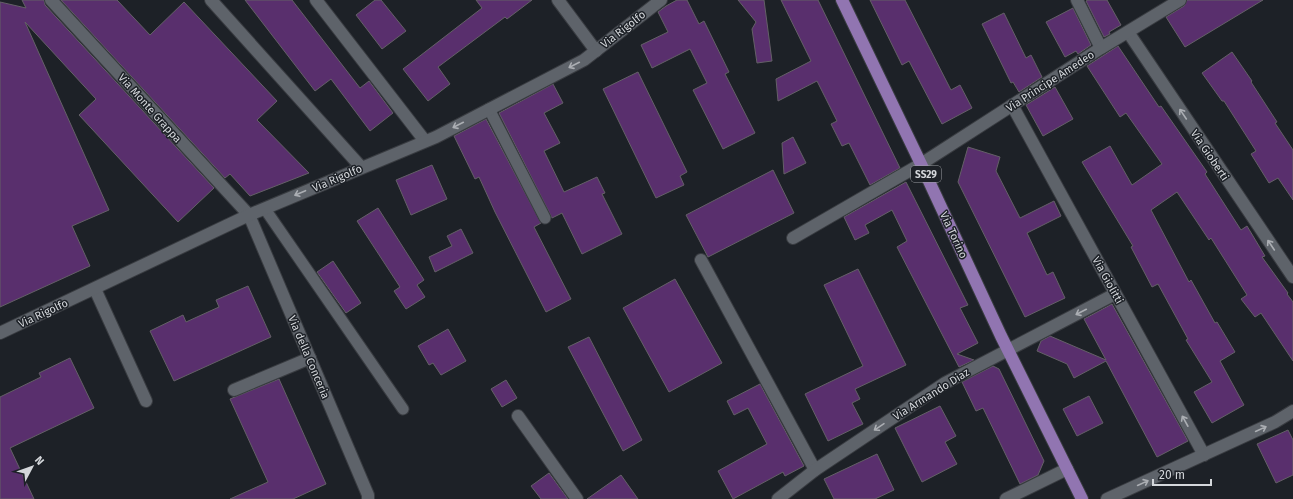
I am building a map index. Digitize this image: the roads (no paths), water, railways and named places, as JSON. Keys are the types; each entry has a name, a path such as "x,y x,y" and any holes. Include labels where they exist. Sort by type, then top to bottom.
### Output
{"main road":[{"name":"Via Torino","path":"842,0 1008,349 1082,499"}],"street":[{"name":"Via Monte Grappa","path":"52,0 249,215"},
{"path":"210,0 361,168"},
{"path":"316,0 425,141"},
{"path":"558,0 596,51"},
{"name":"Via Rigolfo","path":"0,333 249,215 425,141 489,109 584,60 661,0"},
{"path":"1077,0 1101,48"},
{"name":"Via Principe Amedeo","path":"793,238 921,164 1101,48 1180,0"},
{"name":"Via Gioberti","path":"1128,32 1293,278"},
{"name":"Via Giolitti","path":"1012,105 1204,455"},
{"name":"Via della Conceria","path":"249,215 368,495 368,499"},
{"path":"701,260 815,470"},
{"path":"95,289 146,401"},
{"name":"Via Armando Diaz","path":"778,499 815,470 945,383 1115,294"},
{"path":"234,390 310,358"},
{"path":"1107,499 1275,422 1293,411"},
{"path":"518,416 577,499"},
{"path":"1006,499 1067,469"}],"lane":[{"path":"489,109 545,218"},
{"path":"265,209 403,409"}]}
